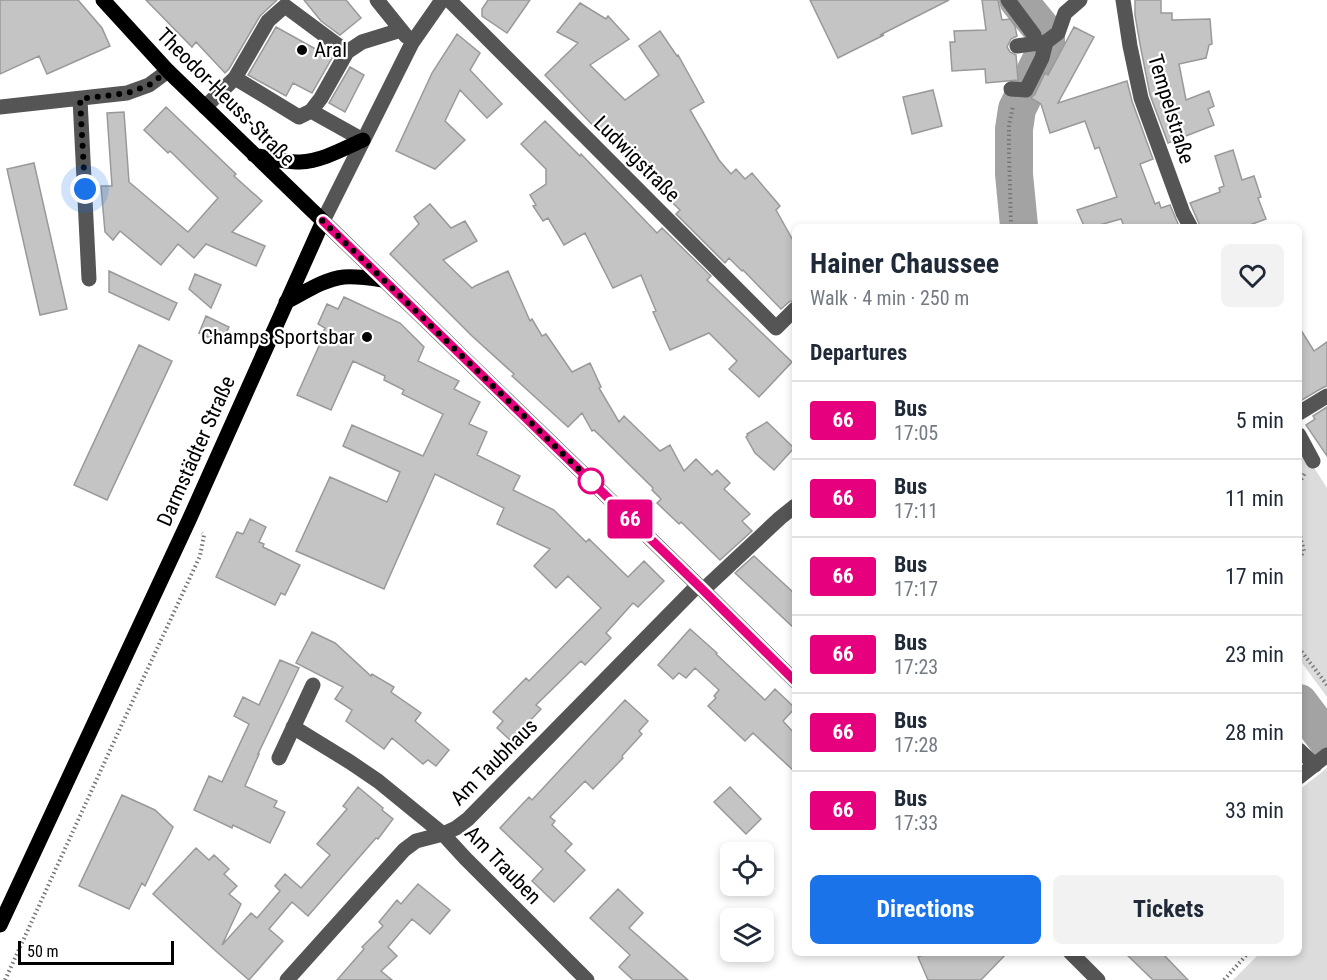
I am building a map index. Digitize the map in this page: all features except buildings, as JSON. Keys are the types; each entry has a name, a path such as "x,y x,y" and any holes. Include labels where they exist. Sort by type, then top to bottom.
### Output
{"main road":[{"name":"Theodor-Heuss-Straße","path":"102,0 168,71 323,221"},
{"path":"254,155 299,162 329,155 363,141"},
{"name":"Darmstädter Straße","path":"0,925 189,520 323,221"},
{"path":"286,302 324,283 342,278 365,277 383,280"}],"street":[{"path":"377,0 412,43"},
{"name":"Darmstädter Straße","path":"323,221 412,43 441,0"},
{"name":"Ludwigstraße","path":"448,0 776,328 792,312"},
{"path":"1008,0 1040,39 1042,58 1026,90 1015,89"},
{"path":"1017,46 1023,47 1058,33 1065,13 1080,0"},
{"name":"Tempelstraße","path":"1123,0 1141,98 1189,224"},
{"path":"204,107 235,78 268,21 285,6 347,52"},
{"path":"235,78 298,117 311,111 321,98 347,52 362,42 401,30"},
{"path":"0,107 128,93 149,85 168,71"},
{"path":"80,99 89,279"},
{"path":"311,111 363,141"},
{"path":"323,221 792,678"},
{"path":"1302,411 1327,396"},
{"path":"1302,441 1313,461"},
{"name":"Am Taubhaus","path":"287,980 404,850 416,841 456,828 468,819 701,587 792,508"},
{"path":"279,758 313,685"},
{"name":"Am Trauben","path":"293,727 378,781 443,834 587,980"},
{"path":"1302,751 1321,760 1302,775"},
{"path":"1074,956 1098,980"}],"path":[{"path":"1011,224 1009,125 1015,89"},
{"path":"5,980 200,556 204,535 189,520"},
{"path":"1302,652 1327,685"},
{"path":"1224,980 1245,956"}],"shaded area":[{"path":"1302,449 1327,488 1327,697 1302,663"},
{"path":"1327,768 1327,980 1233,980 1257,956 1302,956 1302,788"}],"waterway":[{"path":"1018,0 1046,34 1042,58 1017,109 1014,129 1014,174 1019,224"},
{"path":"1302,707 1327,740"}],"bus line":[{"name":"66","path":"323,221 792,678"}],"place":[{"name":"Aral","path":"302,50"},
{"name":"Champs Sportsbar","path":"367,337"}],"route":[{"path":"85,189 80,99 128,93 149,85 168,71 591,481"}]}
